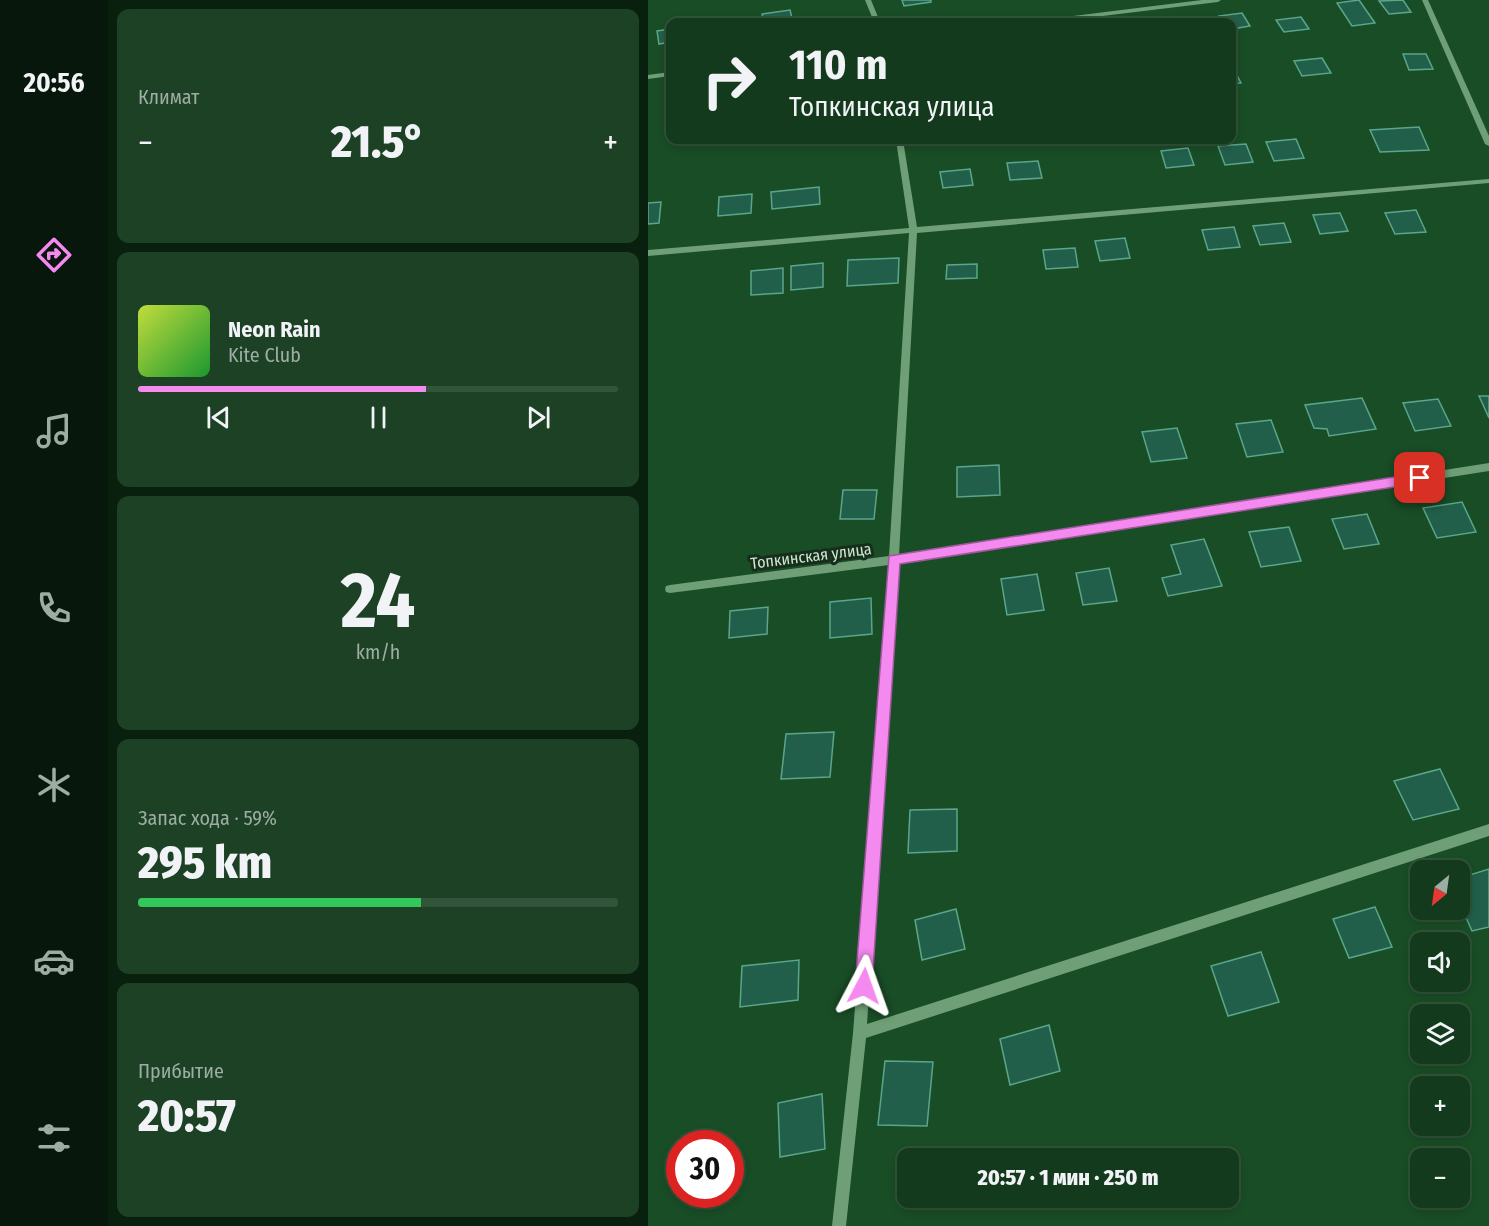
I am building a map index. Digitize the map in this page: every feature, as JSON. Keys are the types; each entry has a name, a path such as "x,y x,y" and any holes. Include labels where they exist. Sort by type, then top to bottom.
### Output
{"street":[{"path":"868,0 875,18"},
{"path":"1073,18 1218,0"},
{"path":"1425,0 1489,144"},
{"path":"648,77 666,75"},
{"path":"839,1226 860,1033 894,560 913,230 900,144"},
{"path":"648,253 1489,181"},
{"name":"Топкинская улица","path":"670,589 894,560 1489,468"},
{"path":"860,1033 1489,830"}],"building":[{"path":"902,0 931,0 931,2 904,6"},
{"path":"1359,0 1375,23 1352,26 1337,3"},
{"path":"1403,0 1411,12 1389,14 1379,1"},
{"path":"790,10 792,18 763,18 762,14"},
{"path":"1242,13 1250,26 1236,28 1236,18 1220,18 1219,16"},
{"path":"1301,17 1309,29 1284,32 1276,20"},
{"path":"666,30 666,43 659,44 657,31"},
{"path":"1403,54 1426,54 1433,69 1409,70"},
{"path":"1322,58 1331,73 1302,76 1294,61"},
{"path":"1236,74 1241,83 1236,84"},
{"path":"1419,127 1429,150 1380,152 1370,130"},
{"path":"1296,139 1304,158 1274,161 1266,142"},
{"path":"1246,144 1253,162 1225,165 1218,146"},
{"path":"1188,148 1194,165 1166,168 1161,151"},
{"path":"1038,161 1042,178 1010,180 1007,163"},
{"path":"970,169 973,185 943,188 940,172"},
{"path":"819,187 820,204 772,209 771,192"},
{"path":"752,194 751,213 718,216 719,197"},
{"path":"661,202 659,223 648,224 648,203"},
{"path":"1416,210 1426,232 1395,234 1385,213"},
{"path":"1340,213 1348,231 1320,234 1313,215"},
{"path":"1284,223 1291,242 1260,245 1253,226"},
{"path":"1234,227 1240,247 1208,250 1202,230"},
{"path":"1125,238 1130,258 1100,261 1095,241"},
{"path":"1075,248 1078,267 1046,269 1043,250"},
{"path":"899,258 898,283 847,286 848,260"},
{"path":"823,263 823,287 791,290 791,266"},
{"path":"977,264 977,278 946,279 947,265"},
{"path":"783,268 783,293 751,295 751,271"},
{"path":"1479,396 1489,396 1489,418"},
{"path":"1362,398 1376,429 1329,436 1327,429 1314,428 1305,405"},
{"path":"1438,399 1451,426 1415,431 1403,403"},
{"path":"1271,420 1283,452 1247,457 1236,424"},
{"path":"1177,428 1187,458 1151,462 1142,432"},
{"path":"999,465 1000,495 957,497 957,467"},
{"path":"843,490 877,490 874,519 840,519"},
{"path":"1462,502 1476,532 1437,538 1423,508"},
{"path":"1367,514 1379,544 1344,549 1332,519"},
{"path":"1289,527 1301,561 1261,567 1249,532"},
{"path":"1204,539 1222,586 1168,596 1162,578 1181,574 1171,545"},
{"path":"1109,568 1117,601 1083,605 1076,573"},
{"path":"1037,574 1044,610 1007,615 1001,579"},
{"path":"871,598 872,634 830,638 830,602"},
{"path":"768,607 767,634 729,638 730,611"},
{"path":"834,732 830,777 781,779 786,734"},
{"path":"1440,769 1459,809 1413,820 1394,781"},
{"path":"957,809 957,851 908,853 910,810"},
{"path":"1489,869 1489,927 1472,931 1467,920 1470,920 1470,875"},
{"path":"1375,907 1392,947 1349,958 1333,919"},
{"path":"956,909 965,949 922,960 915,920"},
{"path":"1261,952 1279,1002 1228,1016 1211,966"},
{"path":"799,960 798,1000 740,1007 742,966"},
{"path":"1049,1025 1060,1071 1010,1085 1000,1039"},
{"path":"885,1061 933,1062 927,1126 878,1125"},
{"path":"822,1094 825,1149 780,1157 778,1103"}],"route":[{"path":"864,986 894,560 1420,478"}]}
